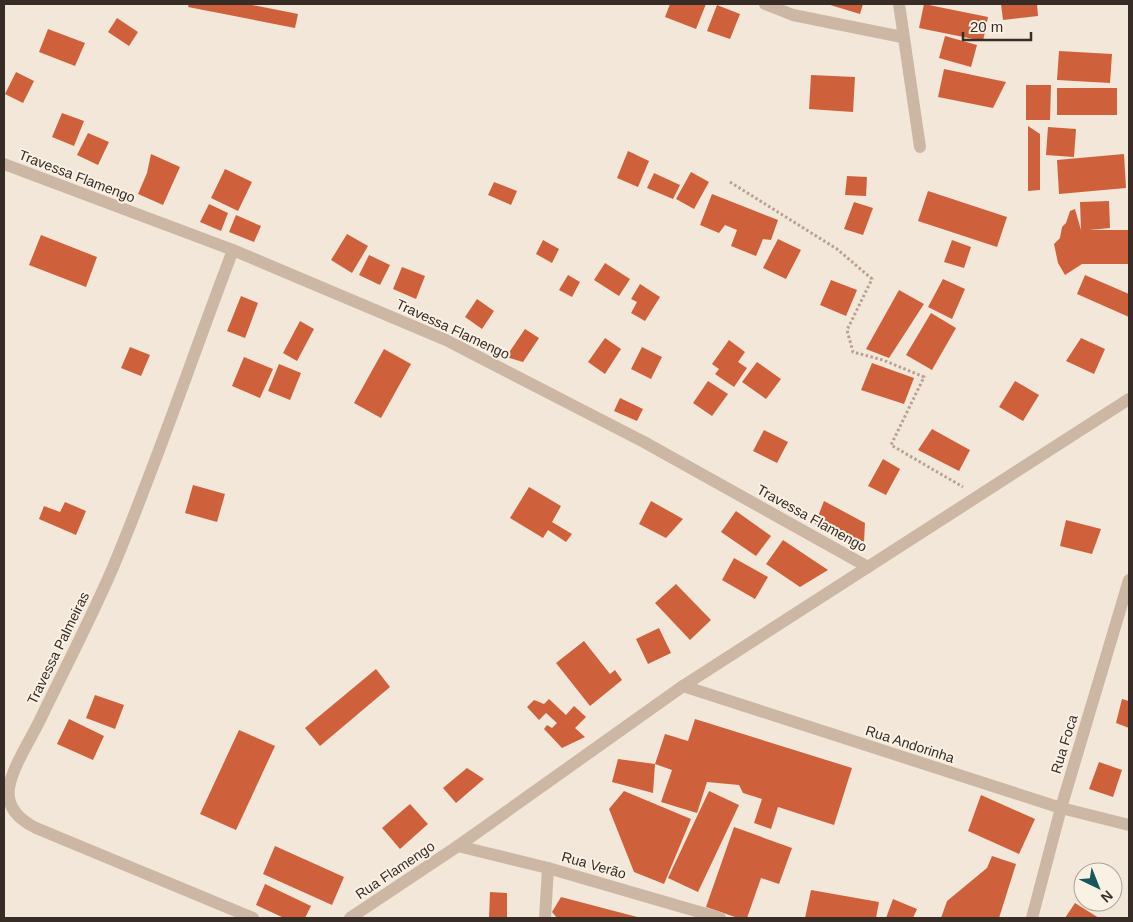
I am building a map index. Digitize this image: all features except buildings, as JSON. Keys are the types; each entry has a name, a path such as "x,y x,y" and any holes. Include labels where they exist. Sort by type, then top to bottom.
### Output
{"street":[{"path":"765,4 793,15 902,37"},
{"path":"899,4 902,37 920,147"},
{"name":"Travessa Flamengo","path":"4,164 233,250 446,340 644,442 868,567"},
{"name":"Travessa Palmeiras","path":"233,250 114,565 27,746 10,784 8,796 10,804 16,813 25,822 36,828 253,918"},
{"name":"Rua Flamengo","path":"350,918 458,846 683,686 1129,399"},
{"name":"Rua Foca","path":"1032,918 1061,808 1125,608 1129,580"},
{"name":"Rua Andorinha","path":"683,686 1061,808 1129,826"},
{"name":"Rua Verão","path":"458,846 548,868 720,918"},
{"path":"545,918 548,868"}],"path":[{"path":"730,182 837,249 872,279 847,330 852,352 883,360 924,377 891,445 978,496"}]}
